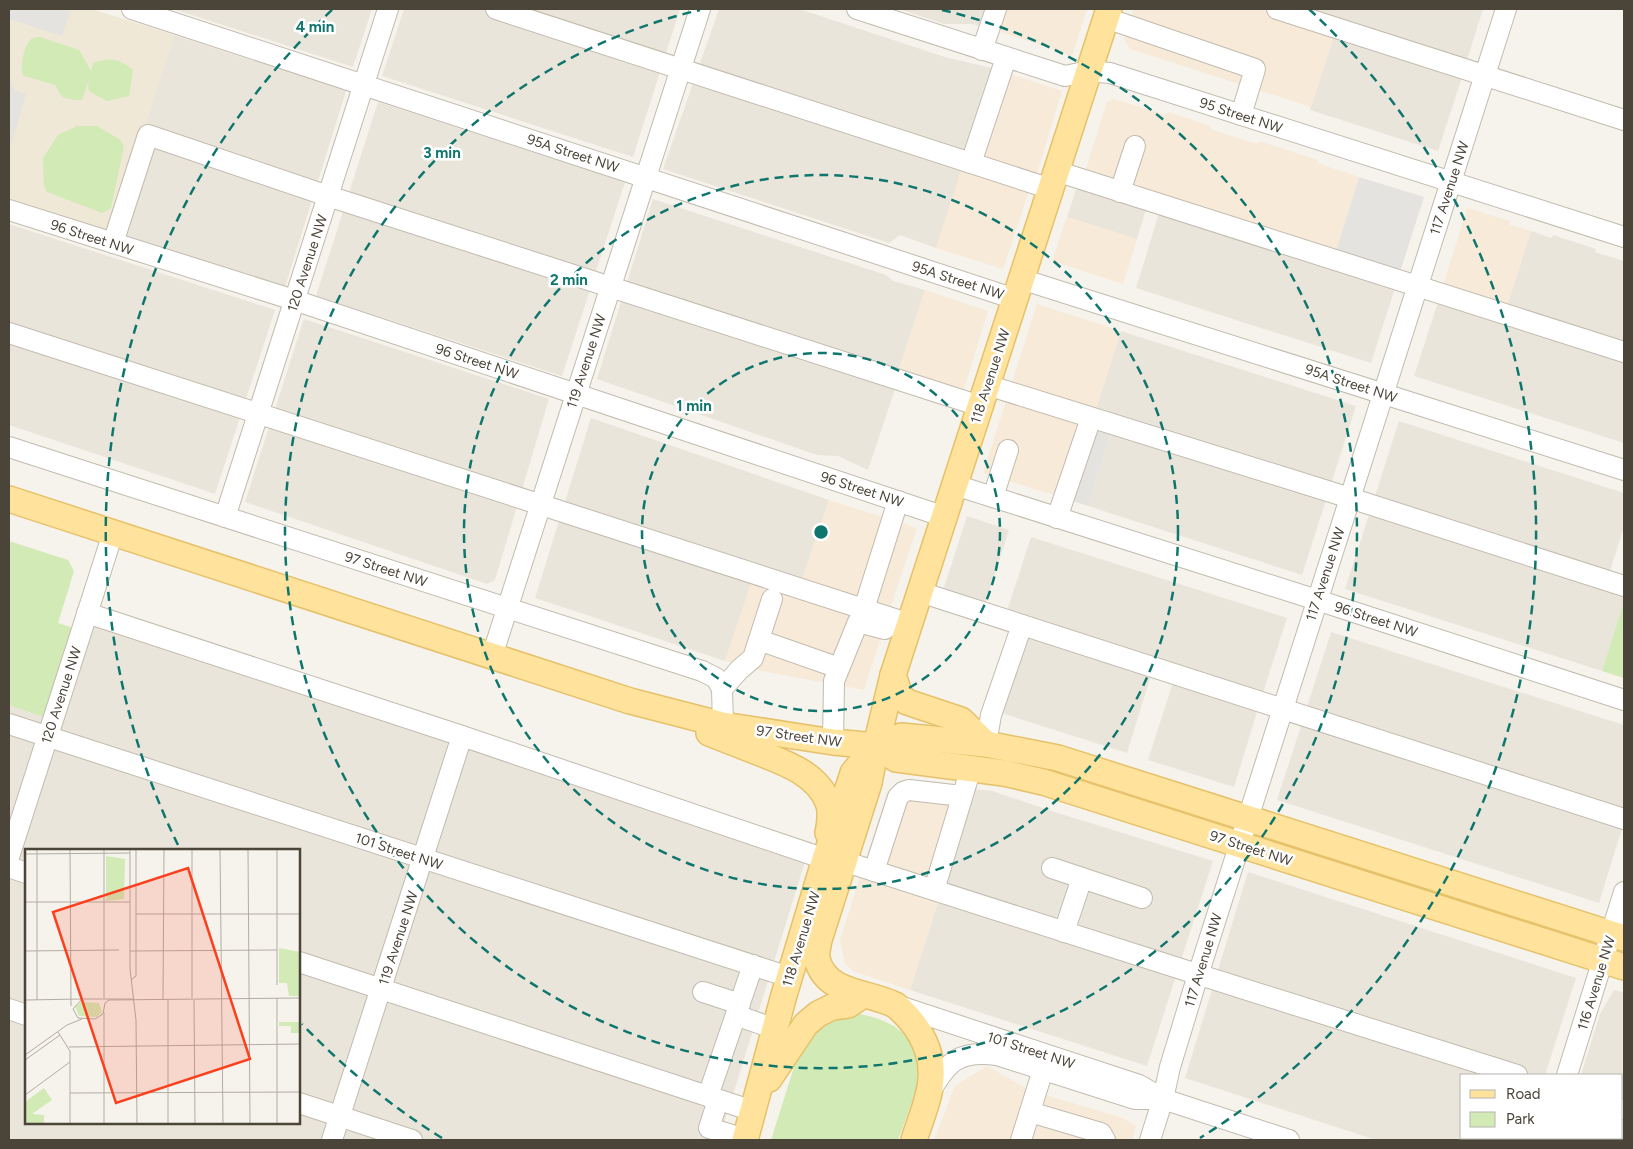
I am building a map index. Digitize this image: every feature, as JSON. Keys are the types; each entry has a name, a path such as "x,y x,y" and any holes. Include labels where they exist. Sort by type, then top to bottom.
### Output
{"main road":[{"name":"118 Avenue NW","path":"896,1006 844,989 831,982 823,972 817,957 834,860 853,773 876,746 893,674 1108,14"},
{"name":"97 Street NW","path":"9,499 630,701 723,725 834,742 876,746 901,736 986,744 1058,758 1618,936"},
{"path":"893,674 900,696 907,702 961,720 986,744"},
{"path":"630,701 792,766 807,776 816,784 828,802 834,860"},
{"name":"97 Street NW","path":"876,746 896,759 1004,773 1043,782 1614,963"},
{"name":"118 Avenue NW","path":"745,1140 789,977 834,860"},
{"path":"756,1102 806,1024 818,1014 832,1007 848,1005 863,995"},
{"path":"896,1006 912,1021 927,1048 931,1062 931,1078 927,1098 914,1140"}],"street":[{"name":"95A Street NW","path":"132,9 646,177 1018,289 1382,393 1624,470"},
{"name":"120 Avenue NW","path":"225,517 388,9"},
{"path":"496,9 972,163 1120,192 1418,285 1624,352"},
{"name":"119 Avenue NW","path":"492,656 542,504 571,392 610,287 700,9"},
{"name":"95 Street NW","path":"857,9 1066,76 1089,71 1110,73 1624,237"},
{"path":"982,50 996,9"},
{"path":"1277,9 1624,120"},
{"name":"117 Avenue NW","path":"1150,1140 1198,975 1506,9"},
{"path":"1108,14 1255,69 1240,115"},
{"path":"972,163 1006,58"},
{"path":"113,243 148,136 610,287 984,395 1091,418 1350,498 1624,586"},
{"path":"1120,192 1135,146"},
{"name":"96 Street NW","path":"9,210 294,300 945,517"},
{"path":"9,333 864,609 908,629"},
{"path":"1057,518 1091,418"},
{"name":"97 Street NW","path":"9,447 702,671 716,678 722,689"},
{"path":"993,497 1008,450"},
{"name":"96 Street NW","path":"955,485 1624,700"},
{"path":"864,609 898,501"},
{"name":"120 Avenue NW","path":"9,857 113,533"},
{"path":"920,592 1624,819"},
{"path":"723,725 722,689 753,658 772,598"},
{"path":"88,613 834,860 874,871 1514,1074"},
{"path":"834,742 834,681 858,622 908,629"},
{"path":"986,744 991,715 1022,625"},
{"path":"759,640 839,668"},
{"name":"101 Street NW","path":"9,724 789,977"},
{"name":"119 Avenue NW","path":"332,1140 424,859 462,736"},
{"path":"934,890 971,768"},
{"path":"874,871 898,798 903,792 909,790 962,796"},
{"path":"9,867 25,873"},
{"path":"1052,868 1142,898"},
{"path":"1064,932 1082,878"},
{"name":"116 Avenue NW","path":"1567,1074 1614,963 1624,892"},
{"path":"300,962 713,1098 756,1102"},
{"path":"745,1140 709,1128 713,1098 738,1009 753,965"},
{"path":"703,992 775,1029"},
{"name":"101 Street NW","path":"896,1006 1139,1085 1163,1099 1289,1140"},
{"path":"9,1009 25,1015"},
{"name":"101 Street NW","path":"927,1098 947,1067 960,1058 982,1053 997,1055 1135,1099 1163,1099"},
{"path":"1021,1140 1043,1070"},
{"path":"300,1103 412,1140"},
{"path":"1030,1112 1101,1133 1105,1140"}],"shaded area":[{"path":"9,9 92,9 174,35 111,231 9,198"},
{"path":"9,9 71,9 62,36 9,19"},
{"path":"173,9 372,9 353,67"},
{"path":"404,9 680,9 633,157 382,76"},
{"path":"719,9 799,9 945,57 995,69 936,248 900,235 889,243 663,169"},
{"path":"899,9 1003,9 996,30 972,24 944,24"},
{"path":"1003,9 1087,9 1072,56 996,30"},
{"path":"1134,9 1260,9 1335,33 1311,107 1130,49 1124,39"},
{"path":"1297,9 1483,9 1466,63"},
{"path":"1335,33 1463,74 1438,151 1310,110"},
{"path":"174,35 346,91 285,287 111,231"},
{"path":"995,69 1062,91 1037,174 967,153"},
{"path":"9,77 15,91 26,94 9,152"},
{"path":"1114,99 1166,115 1168,112 1211,126 1210,129 1257,144 1259,141 1318,160 1317,163 1359,177 1336,251 1085,172 1107,102"},
{"path":"378,102 625,182 562,376 316,296"},
{"path":"964,162 1032,182 1003,269 936,248"},
{"path":"1359,177 1424,197 1400,272 1336,251"},
{"path":"1078,183 1147,206 1137,239 1067,217"},
{"path":"653,199 886,275 893,281 925,290 868,470 838,456 817,455 597,379"},
{"path":"1467,208 1510,221 1510,225 1531,231 1507,306 1443,286"},
{"path":"1160,210 1396,285 1371,363 1136,288"},
{"path":"1067,217 1137,239 1123,284 1052,261"},
{"path":"9,224 275,310 215,494 9,425"},
{"path":"1531,231 1552,238 1553,235 1596,249 1595,252 1624,261 1624,343 1507,306"},
{"path":"925,290 988,311 962,395 897,375"},
{"path":"1439,299 1624,358 1624,443 1414,376"},
{"path":"1037,304 1121,331 1096,409 1012,382"},
{"path":"304,319 549,399 495,580 487,584 245,502"},
{"path":"1121,331 1356,406 1331,484 1096,409"},
{"path":"1008,395 1081,418 1057,496 983,473"},
{"path":"591,418 829,500 801,583 752,581 725,661 535,598"},
{"path":"1399,421 1624,493 1624,527 1609,574 1374,499"},
{"path":"1092,422 1113,428 1088,506 1067,499"},
{"path":"1113,428 1327,497 1302,575 1088,506"},
{"path":"829,500 917,528 889,612 801,583"},
{"path":"1370,512 1624,593 1624,601 1602,671 1345,589"},
{"path":"967,516 1009,530 984,608 942,594"},
{"path":"1031,537 1287,618 1262,696 1006,614"},
{"path":"752,580 887,619 864,690 756,670 725,661"},
{"path":"116,619 811,842 719,1140 9,1140 9,705 44,716 73,628"},
{"path":"1331,632 1624,725 1624,811 1306,710"},
{"path":"1023,634 1151,675 1127,753 998,712"},
{"path":"1173,682 1258,709 1234,787 1148,760"},
{"path":"1302,723 1623,825 1599,903 1277,800"},
{"path":"908,781 974,789 910,990 855,972 845,964 840,940 888,790"},
{"path":"974,789 992,791 1213,861 1147,1066 910,990"},
{"path":"1248,872 1576,978 1545,1074 1460,1074 1460,1139 1525,1140 1376,1140 1185,1078"},
{"path":"1614,990 1624,993 1624,1140 1560,1140 1623,1139 1623,1074 1581,1074 1600,1014"},
{"path":"987,1066 1029,1090 1123,1118 1136,1126 1132,1140 934,1140 955,1086"}],"green space":[{"path":"40,37 79,50 91,71 93,63 110,59 128,66 133,70 129,96 107,101 90,92 88,88 89,79 82,100 74,100 62,97 55,85 24,76 22,64 25,48 30,40"},
{"path":"77,126 97,126 119,139 124,146 111,208 102,213 47,192 44,185 43,158 58,135"},
{"path":"9,541 68,560 74,571 58,623 73,628 44,717 9,705"},
{"path":"1624,601 1624,678 1602,671"},
{"path":"851,1012 892,1025 905,1035 917,1057 919,1065 918,1081 898,1140 771,1140 801,1045 815,1023"}]}
